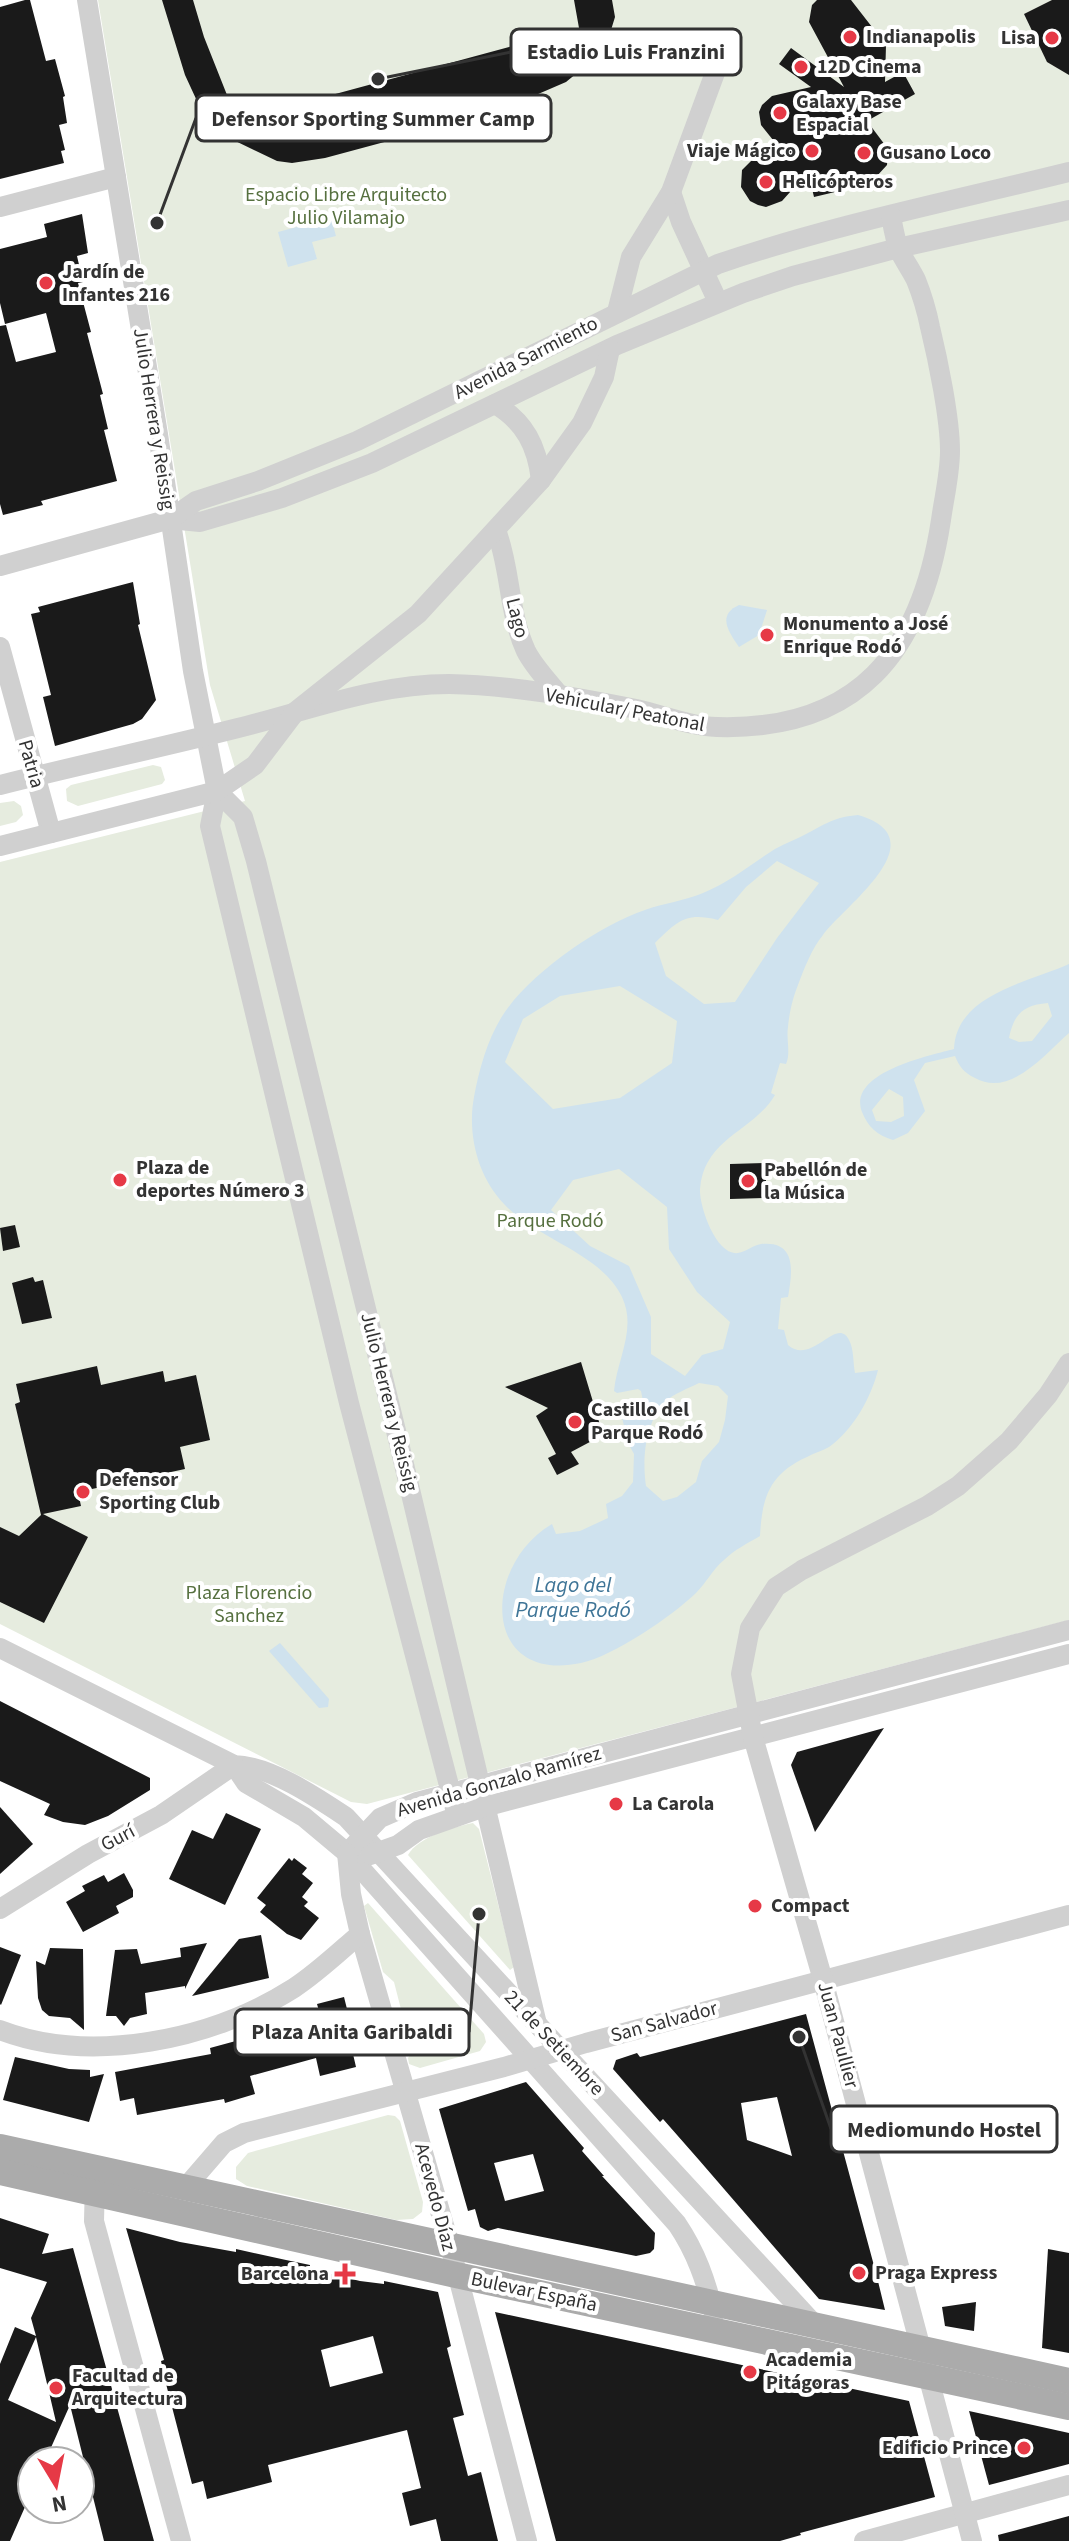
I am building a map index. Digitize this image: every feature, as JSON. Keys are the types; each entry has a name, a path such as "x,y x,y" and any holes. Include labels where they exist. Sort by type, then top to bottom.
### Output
{"main road":[{"name":"Bulevar España","path":"0,2147 95,2181 456,2275 1069,2407"},
{"name":"Bulevar España","path":"0,2172 186,2187 1069,2381"}],"street":[{"name":"Julio Herrera y Reissig","path":"87,0 205,736 217,791 210,826 349,1403 457,1816"},
{"path":"617,312 631,257 671,192 726,43"},
{"name":"Avenida Sarmiento","path":"0,566 170,519 196,501 258,481 410,416 703,271 754,252 1069,172"},
{"path":"0,207 116,177"},
{"path":"671,192 718,302"},
{"name":"Avenida Sarmiento","path":"170,519 200,522 282,498 372,463 610,349 718,302 793,276 898,248 1069,210"},
{"path":"891,216 898,248"},
{"name":"Vehicular/ Peatonal","path":"0,785 205,736 385,688 449,684 560,696 661,715 696,726 746,727 809,717 845,699 877,673 912,624 922,601 938,540 950,450 931,328 917,282 898,248"},
{"path":"0,846 217,791 255,765 296,711 418,614 541,480 582,423 604,377 610,349"},
{"path":"495,404 527,431 534,446 541,480"},
{"name":"Lago","path":"496,530 506,562 513,610 527,653 560,696"},
{"name":"Patria","path":"0,647 51,833"},
{"name":"Julio Herrera y Reissig","path":"217,791 243,817 256,861 537,2024"},
{"name":"Juan Paullier","path":"972,2541 823,1980 753,1737 741,1674 750,1628 776,1587 802,1570 927,1506 970,1477 1030,1418 1069,1363"},
{"name":"Avenida Gonzalo Ramírez","path":"1069,1630 451,1793 391,1812 362,1834 347,1853 365,1856 381,1852 419,1830 484,1807 1069,1654"},
{"name":"21 de Setiembre","path":"0,1648 234,1765 252,1766 315,1797 346,1817 815,2325"},
{"name":"21 de Setiembre","path":"234,1765 246,1783 304,1817 347,1853 677,2224 691,2244 702,2269 719,2333"},
{"name":"Gurí","path":"0,1909 88,1854 161,1815 234,1765"},
{"name":"Acevedo Díaz","path":"347,1853 351,1894 360,1934 450,2246 527,2541"},
{"name":"San Salvador","path":"186,2187 224,2143 244,2133 531,2060 1069,1915"},
{"path":"0,2030 28,2040 103,2047 137,2044 200,2029 264,2005 295,1987 360,1934"},
{"path":"95,2181 94,2221 181,2541"},
{"path":"864,2541 1069,2485"}],"green space":[{"name":"Parque Rodó","path":"98,0 1069,0 1069,1620 367,1804 351,1802 0,1624 0,862 245,801 210,685"},
{"path":"153,765 161,767 165,780 162,784 78,806 67,801 66,789 71,785"},
{"path":"14,801 21,806 23,815 16,822 0,826 0,803"},
{"path":"473,1823 479,1829 514,1967 510,1970 408,1855 428,1838"},
{"path":"368,1903 484,2034 486,2042 480,2051 420,2068 409,2064 408,2058 412,2052 394,1982 383,1972 364,1906"},
{"path":"388,2115 400,2121 423,2202 422,2212 413,2219 396,2220 247,2186 236,2179 236,2167 248,2153"}],"water":[{"path":"331,218 336,236 312,242 317,259 288,267 278,232"},
{"path":"739,605 767,610 759,635 739,647 728,629 726,618"},
{"name":"Lago del Parque Rodó","path":"858,815 881,826 890,840 888,856 865,891 815,946 793,1000 787,1060 786,1064 780,1063 771,1093 775,1095 766,1108 710,1158 703,1172 700,1197 716,1239 730,1252 738,1253 758,1245 773,1244 787,1253 791,1278 788,1297 781,1298 778,1329 784,1330 788,1345 797,1350 806,1350 838,1333 844,1334 852,1348 855,1373 878,1370 871,1391 860,1413 838,1440 794,1464 776,1479 766,1499 760,1536 728,1556 696,1593 673,1613 626,1644 594,1659 548,1665 525,1656 510,1639 503,1617 504,1592 513,1566 529,1543 552,1524 556,1534 580,1531 608,1518 606,1504 622,1496 633,1482 634,1454 621,1413 641,1406 643,1401 638,1389 614,1391 628,1321 622,1297 612,1282 584,1257 517,1216 495,1193 481,1168 474,1140 472,1111 478,1076 488,1046 501,1018 528,985 586,940 626,917 713,889 775,849 832,821","holes":["777,861 819,883 777,938 735,1002 704,1004 666,976 655,943 683,920 697,917 718,920 746,887","620,986 677,1021 672,1063 620,1098 553,1109 505,1062 523,1019 560,996","619,1169 667,1207 669,1249 697,1292 730,1322 723,1349 702,1355 685,1376 651,1354 651,1317 629,1266 590,1246 551,1210 573,1180","699,1383 718,1386 728,1396 719,1442 702,1461 696,1482 677,1497 663,1501 646,1486 645,1453 653,1420 665,1402"]},
{"path":"1069,964 1069,1033 1038,1062 1014,1078 988,1083 968,1074 955,1056 925,1063 914,1080 925,1111 908,1133 893,1140 870,1126 862,1112 861,1098 866,1087 878,1077 893,1068 954,1049 958,1030 967,1015 981,1003 1016,984","holes":["1048,1003 1052,1016 1032,1041 1019,1042 1009,1038 1021,1012","889,1089 903,1097 904,1116 891,1122 876,1121 872,1110"]},
{"path":"280,1643 329,1699 328,1707 319,1708 269,1651"}],"building":[{"path":"30,0 46,61 55,59 65,96 67,123 59,125 65,150 61,151 64,163 0,179 0,7"},
{"path":"162,0 193,0 227,95 243,119 579,28 574,0 612,0 615,17 594,59 566,82 515,104 429,130 325,158 292,163 277,161 223,135 197,101 185,75"},
{"path":"817,0 851,0 886,45 885,82 903,72 915,94 867,121 888,149 887,165 876,177 860,180 830,171 835,192 814,197 808,172 782,201 766,207 758,205 750,201 741,187 742,170 754,158 781,150 761,125 759,112 762,105 772,96 811,87 779,64 791,48 844,87 809,22 812,5"},
{"name":"Lisa","path":"1052,0 1069,0 1069,75 1047,62 1024,14"},
{"path":"82,214 88,253 77,256 83,282 78,283 91,332 87,333 103,394 100,395 108,429 104,430 117,481 41,501 43,505 3,515 0,504 0,326 6,325 16,362 56,352 46,313 5,324 0,303 0,249 47,237 44,224"},
{"path":"133,582 138,625 156,700 142,719 133,724 55,746 43,697 51,695 31,614 40,612 38,607"},
{"name":"Pabellón de la Música","path":"766,1163 766,1198 730,1199 730,1164"},
{"path":"15,1225 20,1247 3,1251 0,1228"},
{"path":"33,1277 35,1282 43,1280 52,1318 22,1324 12,1283"},
{"name":"Castillo del Parque Rodó","path":"581,1362 603,1435 571,1452 579,1464 557,1475 548,1458 556,1454 536,1416 548,1408 505,1387"},
{"path":"97,1366 101,1385 163,1371 165,1382 196,1375 210,1440 180,1447 185,1469 78,1492 81,1506 43,1514 88,1537 44,1623 0,1602 0,1527 19,1536 41,1515 15,1404 20,1402 16,1384"},
{"path":"0,1701 150,1778 150,1790 108,1816 85,1825 44,1815 50,1804 0,1781"},
{"path":"884,1728 815,1832 791,1765 797,1752"},
{"path":"0,1807 33,1844 0,1874"},
{"path":"226,1813 261,1829 225,1905 169,1879 192,1830 213,1839"},
{"path":"289,1858 292,1861 294,1858 307,1868 302,1874 313,1883 302,1897 308,1902 304,1906 319,1918 301,1940 287,1934 260,1912 266,1905 257,1898"},
{"path":"124,1873 133,1890 133,1897 116,1906 119,1913 83,1932 66,1902 85,1891 82,1886 104,1875 108,1882"},
{"path":"261,1935 269,1978 192,1996 239,1939"},
{"path":"207,1943 185,1989 185,1986 145,1993 147,2014 130,2018 124,2026 116,2016 106,2016 115,1950 137,1949 141,1964 181,1957 180,1948"},
{"path":"0,1947 21,1955 1,2005 0,2004"},
{"path":"50,1948 83,1949 84,2030 70,2018 49,2016 42,2010 38,1998 36,1961 45,1965"},
{"path":"344,1997 358,2053 353,2054 356,2067 320,2076 316,2058 250,2076 255,2094 225,2103 224,2099 137,2115 134,2098 120,2101 115,2072 211,2054 210,2048 321,2018 317,2004"},
{"path":"806,2014 885,2310 819,2299 663,2119 660,2122 613,2069 616,2060 637,2053 640,2057","holes":["777,2097 792,2156 747,2140 741,2103"]},
{"path":"15,2057 69,2069 90,2070 90,2077 104,2074 89,2122 3,2100"},
{"path":"526,2082 584,2148 582,2151 602,2176 655,2233 654,2249 636,2256 498,2228 488,2231 480,2227 475,2209 468,2211 439,2109","holes":["533,2154 544,2191 505,2201 494,2163"]},
{"name":"Facultad de Arquitectura","path":"0,2218 49,2234 42,2254 73,2248 154,2541 104,2541 96,2509 96,2445 80,2445 70,2405 52,2445 16,2445 17,2525 10,2541 0,2541 0,2364 15,2327 36,2336 31,2318 47,2282 0,2268","holes":["36,2337 56,2422 8,2400"]},
{"path":"126,2228 180,2242 236,2252 236,2249 310,2265 310,2269 360,2281 384,2284 384,2281 438,2292 451,2346 447,2348 464,2415 453,2418 468,2476 481,2472 498,2541 441,2541 436,2519 410,2526 402,2493 421,2488 407,2430 268,2465 272,2482 207,2499 203,2481 192,2484 165,2380 161,2361 164,2360","holes":["373,2336 383,2373 330,2387 321,2350"]},
{"path":"1048,2249 1069,2253 1069,2353 1042,2348"},
{"path":"976,2302 974,2331 945,2326 942,2307"},
{"path":"495,2312 909,2401 935,2497 780,2541 556,2541"},
{"name":"Edificio Prince","path":"969,2411 1069,2433 1069,2464 989,2485"},
{"path":"1069,2516 1069,2541 999,2541 998,2535"}],"place":[{"name":"Indianapolis","path":"850,37"},
{"name":"Lisa","path":"1052,38"},
{"name":"12D Cinema","path":"801,67"},
{"name":"Estadio Luis Franzini","path":"378,79"},
{"name":"Galaxy Base Espacial","path":"780,113"},
{"name":"Viaje Mágico","path":"812,151"},
{"name":"Gusano Loco","path":"864,153"},
{"name":"Helicópteros","path":"766,182"},
{"name":"Defensor Sporting Summer Camp","path":"157,223"},
{"name":"Jardín de Infantes 216","path":"46,283"},
{"name":"Monumento a José Enrique Rodó","path":"767,635"},
{"name":"Plaza de deportes Número 3","path":"120,1180"},
{"name":"Pabellón de la Música","path":"748,1181"},
{"name":"Castillo del Parque Rodó","path":"575,1422"},
{"name":"Defensor Sporting Club","path":"83,1492"},
{"name":"La Carola","path":"616,1804"},
{"name":"Compact","path":"755,1906"},
{"name":"Plaza Anita Garibaldi","path":"479,1914"},
{"name":"Mediomundo Hostel","path":"799,2037"},
{"name":"Praga Express","path":"859,2273"},
{"name":"Barcelona","path":"345,2274"},
{"name":"Academia Pitágoras","path":"750,2372"},
{"name":"Facultad de Arquitectura","path":"56,2388"},
{"name":"Edificio Prince","path":"1024,2448"}],"park label":[{"name":"Espacio Libre Arquitecto Julio Vilamajo","path":"346,206"},
{"name":"Plaza Florencio Sanchez","path":"249,1604"}]}
